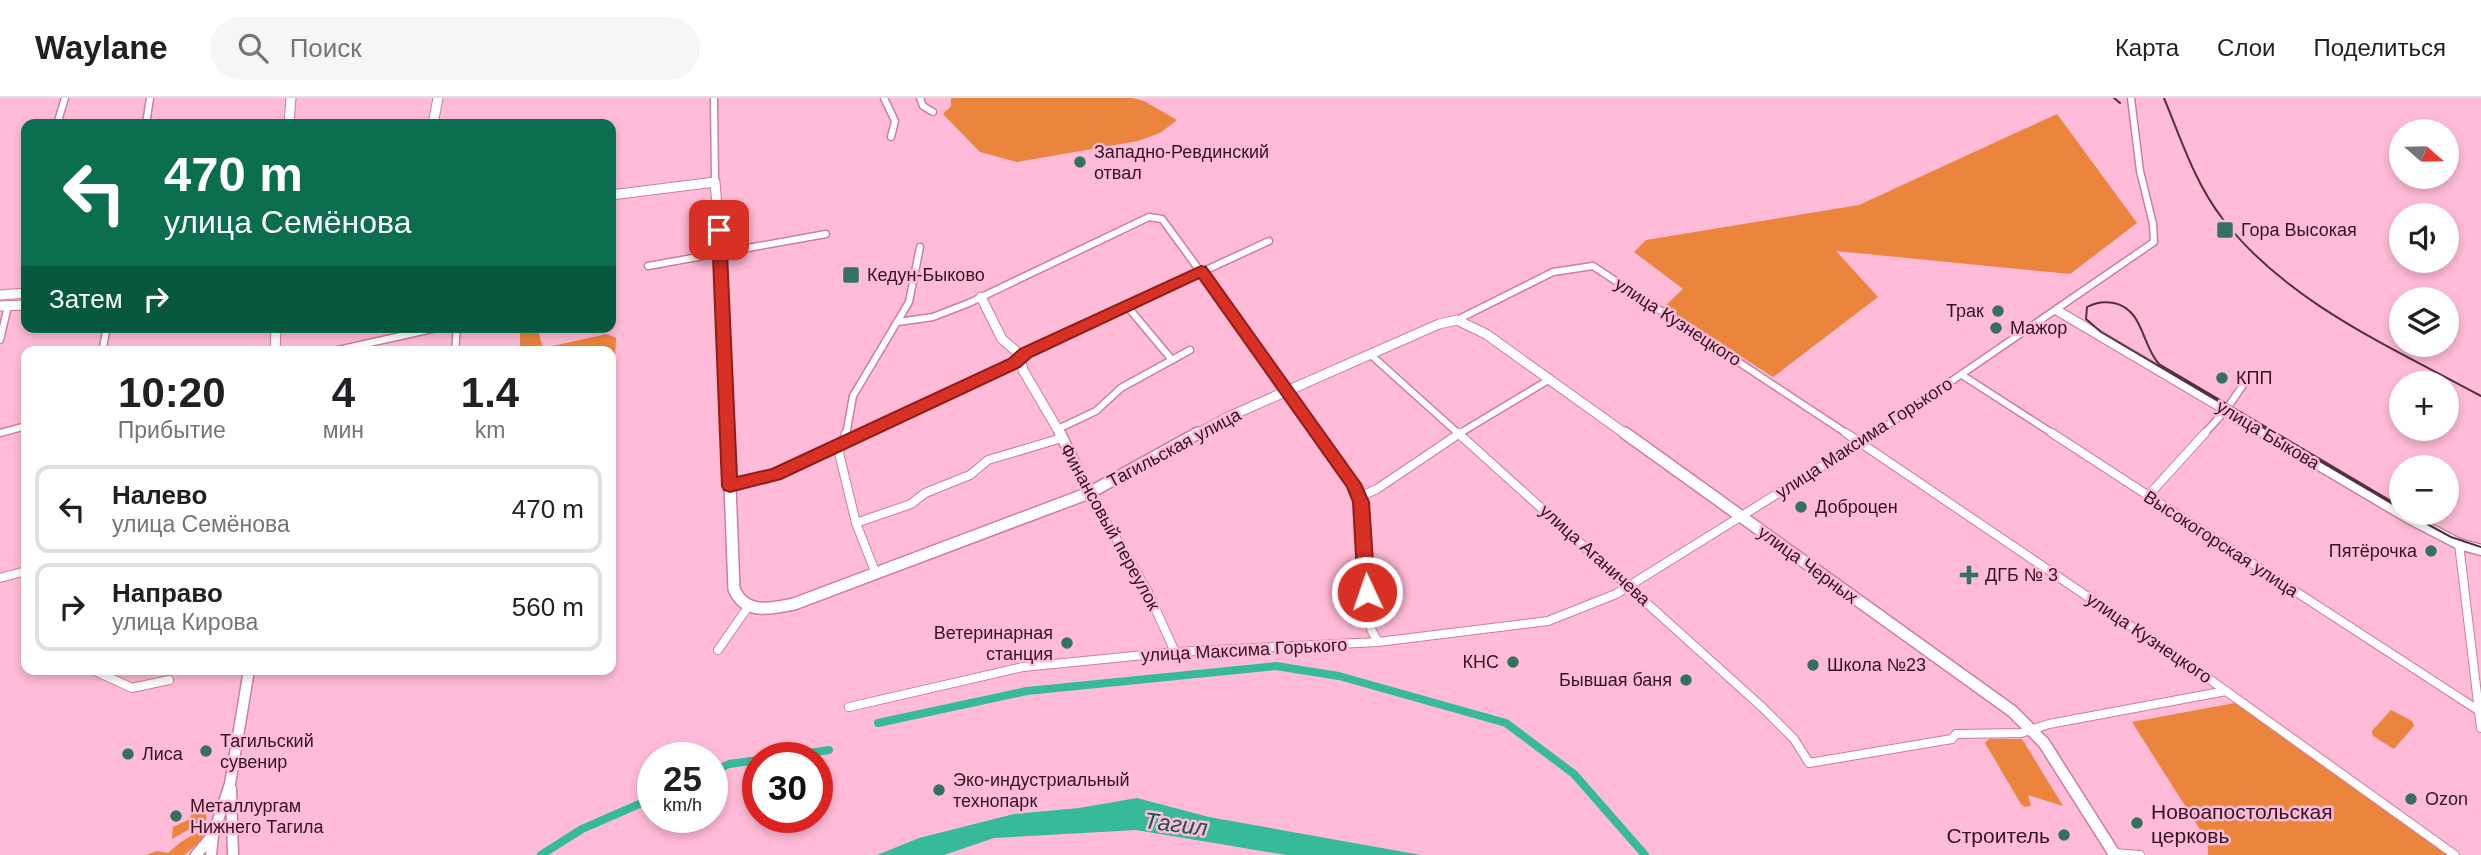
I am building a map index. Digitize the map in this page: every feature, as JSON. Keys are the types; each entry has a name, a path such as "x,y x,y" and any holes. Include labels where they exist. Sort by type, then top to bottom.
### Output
{"main road":[{"path":"616,194 700,181 715,182 721,254 734,589 738,599 748,607"},
{"path":"0,295 21,293"},
{"name":"Тагильская улица","path":"748,607 780,607 876,574 1089,493 1199,432 1439,324 1457,320"},
{"name":"улица Черных","path":"1457,320 1480,329 2012,711 2034,730 2115,854"}],"street":[{"path":"59,119 65,98"},
{"path":"147,119 150,98"},
{"path":"289,119 291,98"},
{"path":"434,119 438,98"},
{"path":"714,98 715,182"},
{"path":"884,98 895,121 891,137"},
{"path":"920,98 923,106 933,113"},
{"name":"улица Максима Горького","path":"849,707 1023,667 1175,652 1378,642 1548,621 1630,585 1861,443 2138,258 2154,242 2153,224 2140,171 2131,98"},
{"path":"898,322 946,313 1153,216 1162,219 1334,454 1359,497 1369,619 1378,642"},
{"path":"648,266 826,234"},
{"path":"730,486 776,475 1020,359 1026,353 1269,241"},
{"path":"876,574 856,523 838,455 849,426 853,396 909,302 920,247"},
{"name":"Тагильская улица","path":"1457,320 1553,272 1593,266"},
{"name":"улица Кузнецкого","path":"1593,266 1861,443 2226,691 2455,855"},
{"name":"Финансовый переулок","path":"981,296 1002,339 1019,354 1023,370 1060,434 1089,493 1147,590 1175,652"},
{"path":"0,340 4,306"},
{"path":"1127,306 1172,360"},
{"name":"улица Быкова","path":"2058,312 2407,517 2459,544 2481,550"},
{"path":"356,346 413,333"},
{"path":"856,523 911,504 925,493 970,475 988,460 1060,434 1105,405 1121,388 1190,350"},
{"name":"улица Аганичева","path":"1371,355 1630,585 1786,731 1809,763 1952,739 1956,734 2021,733 2034,730"},
{"name":"Высокогорская улица","path":"1962,375 2480,712"},
{"path":"1359,497 1377,489 1459,434 1550,379"},
{"path":"2147,497 2227,410 2243,385"},
{"path":"0,433 21,427"},
{"path":"2459,544 2481,728"},
{"path":"0,578 21,572"},
{"path":"718,650 748,607"},
{"path":"104,675 132,688 169,680"},
{"path":"211,855 214,835 230,784 248,675"},
{"path":"2034,730 2049,724 2226,691"},
{"path":"230,784 234,817 233,855"},
{"path":"196,855 214,835"},
{"path":"2115,854 2140,855"}],"shaded area":[{"path":"951,98 1132,98 1144,101 1177,120 1160,133 1138,141 1017,162 980,152 943,114 951,106"},
{"path":"2057,114 2137,223 2070,274 1836,251 1878,297 1773,377 1664,307 1683,289 1634,252 1646,240 1859,205"},
{"path":"520,333 539,333 542,346 520,346"},
{"path":"607,334 616,338 616,346 552,346"},
{"path":"2235,703 2447,855 2208,855 2208,842 2132,722"},
{"path":"2391,710 2412,721 2414,726 2394,749 2373,736 2372,731"},
{"path":"1989,739 2022,739 2063,806 2028,795 2031,806 2025,807 2021,804 1985,743"},
{"path":"204,808 207,819 172,839 173,827 190,819 192,812"},
{"path":"206,827 201,841 184,855 146,855 157,851 168,853"}],"water":[{"name":"Тагил","path":"1137,798 1209,817 1421,855 1286,855 1136,830 994,838 944,855 877,855 919,838 1014,814 1079,808"}],"waterway":[{"path":"878,723 1027,691 1276,666 1339,676 1506,723 1574,774 1645,855"},
{"path":"728,764 742,762"},
{"path":"541,855 582,829 637,805"}],"tram line":[{"path":"2389,500 2159,364 2137,320 2124,307 2103,302 2087,307 2086,319 2101,332 2389,502"},
{"path":"2429,525 2451,537 2481,547"}],"railway":[{"path":"2114,98 2120,103"},
{"path":"2164,98 2204,190 2222,218 2248,248 2308,298 2342,320 2481,396"}],"place":[{"name":"Западно-Ревдинский отвал","path":"1080,162"},
{"name":"Гора Высокая","path":"2225,230"},
{"name":"Кедун-Быково","path":"851,275"},
{"name":"Трак","path":"1998,311"},
{"name":"Мажор","path":"1996,328"},
{"name":"КПП","path":"2222,378"},
{"name":"Доброцен","path":"1801,507"},
{"name":"Пятёрочка","path":"2431,551"},
{"name":"ДГБ № 3","path":"1969,575"},
{"name":"Ветеринарная станция","path":"1067,643"},
{"name":"КНС","path":"1513,662"},
{"name":"Школа №23","path":"1813,665"},
{"name":"Бывшая баня","path":"1686,680"},
{"name":"Тагильский сувенир","path":"206,751"},
{"name":"Лиса","path":"128,754"},
{"name":"Эко-индустриальный технопарк","path":"939,790"},
{"name":"Ozon","path":"2411,799"},
{"name":"Металлургам Нижнего Тагила","path":"176,816"},
{"name":"Новоапостольская церковь","path":"2137,823"},
{"name":"Строитель","path":"2064,835"}],"route":[{"path":"719,230 730,486 776,475 1015,363 1026,353 1201,271 1321,435 1353,484 1361,502 1367,592"}]}
